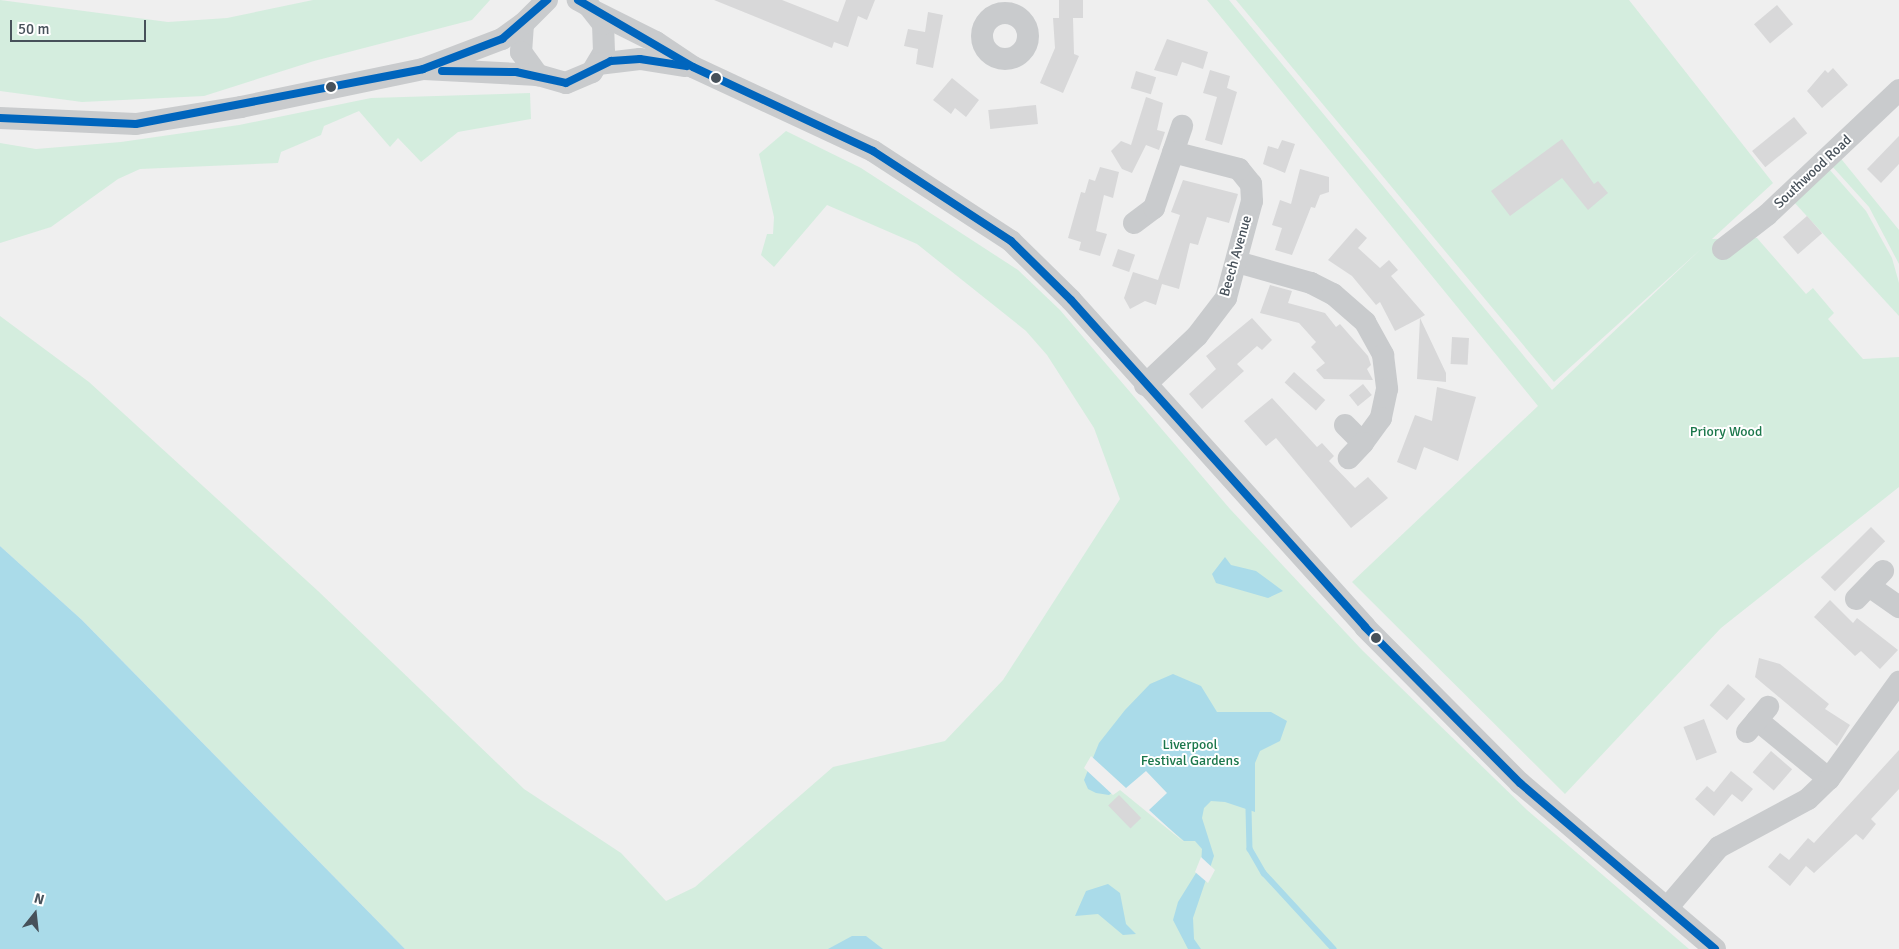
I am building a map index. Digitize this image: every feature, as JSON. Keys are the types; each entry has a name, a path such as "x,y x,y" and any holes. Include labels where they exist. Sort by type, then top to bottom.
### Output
{"street":[{"path":"588,5 606,38 598,64"},
{"path":"588,5 656,42 693,67 873,150 941,192 1011,241 1071,300 1145,385 1365,627 1520,784 1715,949"},
{"path":"536,8 521,52 538,75"},
{"path":"0,118 136,124 241,107 423,69 497,41 536,8"},
{"path":"423,69 538,75 566,83 580,79 598,64 640,59 693,67"},
{"name":"Southwood Road","path":"1723,249 1767,215 1899,90"},
{"path":"1134,223 1154,208 1182,126"},
{"name":"Beech Avenue","path":"1145,385 1212,318 1226,298 1252,201 1251,184 1231,164 1173,152"},
{"path":"1237,262 1311,283 1333,294 1365,322 1383,355 1387,389 1380,418 1356,450 1345,425"},
{"path":"1869,585 1899,608"},
{"path":"1667,908 1719,847 1808,799 1829,779 1899,682"},
{"path":"1758,720 1829,779"}],"green space":[{"path":"0,0 168,22 227,18 313,0 490,0 472,20 314,61 204,96 82,102 0,91"},
{"name":"Priory Wood","path":"1207,0 1229,0 1552,390 1701,249 1554,382 1236,0 1629,0 1773,183 1712,239 1757,238 1806,294 1813,288 1834,313 1828,319 1863,359 1899,357 1899,487 1721,628 1565,794 1352,582 1538,406"},
{"path":"530,93 531,119 458,132 421,162 398,138 390,147 359,111 324,126 321,135 281,152 278,163 140,169 118,179 51,227 0,243 0,143 36,149 121,142 239,125 371,98"},
{"name":"Liverpool Festival Gardens","path":"786,131 861,168 1018,270 1060,310 1230,509 1362,650 1527,810 1689,949 405,949 82,620 0,546 0,316 89,382 318,591 524,789 621,853 666,901 695,887 833,767 945,741 1003,680 1120,499 1094,428 1047,355 1026,331 917,244 827,205 774,267 761,255 767,234 773,234 774,217 759,154"},
{"path":"1838,155 1899,230 1899,264 1869,207 1831,165"},
{"path":"1829,169 1866,211 1892,258 1899,283 1899,316 1792,200"}],"water":[{"path":"0,546 82,620 405,949 0,949"},
{"path":"1225,557 1231,565 1256,571 1283,591 1268,598 1216,583 1212,574"},
{"path":"1173,674 1201,686 1217,712 1271,712 1287,721 1280,741 1260,751 1255,763 1255,812 1225,802 1211,801 1204,808 1202,818 1214,856 1193,918 1194,939 1201,949 1188,949 1173,920 1178,902 1201,865 1202,849 1195,841 1184,841 1120,787 1109,795 1096,793 1088,789 1084,780 1099,743 1125,710 1150,684"},
{"path":"1108,884 1120,893 1126,924 1136,934 1123,935 1098,914 1075,916 1086,891"},
{"path":"852,936 866,936 883,949 828,949"}],"pier":[{"path":"1091,756 1126,788 1146,771 1167,793 1149,810 1185,843 1120,790 1113,795 1084,768"},
{"path":"1201,857 1215,870 1208,883 1195,872"}],"building":[{"path":"714,0 782,0 838,22 846,0 875,0 867,20 858,16 848,47 834,42 832,48"},
{"path":"1059,0 1083,0 1083,18 1059,18"},
{"path":"1777,5 1793,24 1770,43 1754,24"},
{"path":"928,12 943,15 933,68 916,64 918,49 904,46 908,29 925,32"},
{"path":"1053,18 1073,18 1074,54 1079,56 1063,93 1040,83 1055,48"},
{"path":"1167,39 1208,52 1203,69 1182,62 1177,76 1154,70"},
{"path":"1833,68 1848,85 1822,108 1807,91 1825,70 1828,73"},
{"path":"1210,70 1230,76 1227,88 1237,92 1222,145 1205,140 1217,97 1203,93"},
{"path":"1136,71 1156,77 1151,94 1131,88"},
{"path":"952,78 979,100 966,117 955,108 951,114 933,100"},
{"path":"1146,97 1163,103 1157,130 1165,132 1159,150 1146,145 1132,173 1122,169 1111,151 1121,141 1131,145"},
{"path":"1036,105 1038,124 990,129 988,110"},
{"path":"1794,117 1807,133 1765,167 1752,151"},
{"path":"1899,136 1899,164 1881,183 1867,169"},
{"path":"1562,139 1594,184 1598,181 1608,193 1588,210 1562,178 1510,216 1491,191"},
{"path":"1282,140 1295,144 1285,173 1263,164 1268,146 1278,149"},
{"path":"1100,167 1119,172 1113,198 1104,195 1096,231 1107,234 1100,256 1079,250 1081,242 1068,238 1081,192 1085,193 1089,179 1095,181"},
{"path":"1300,169 1329,177 1329,192 1320,195 1315,208 1311,207 1292,255 1275,250 1282,228 1272,225 1280,200 1291,204"},
{"path":"1183,180 1238,194 1229,223 1207,217 1198,245 1190,243 1179,289 1162,284 1156,305 1145,301 1130,309 1124,298 1133,272 1158,280 1180,215 1171,212"},
{"path":"1807,216 1822,233 1798,254 1783,237"},
{"path":"1356,228 1367,238 1358,248 1380,268 1389,260 1398,270 1391,276 1425,315 1395,331 1380,302 1376,305 1352,276 1328,260"},
{"path":"1118,249 1135,255 1129,272 1112,266"},
{"path":"1270,285 1292,291 1288,303 1325,313 1336,327 1340,324 1368,356 1371,365 1367,369 1373,380 1324,379 1316,370 1325,363 1311,347 1316,342 1299,323 1260,313"},
{"path":"1252,318 1272,340 1262,350 1257,346 1237,364 1244,371 1202,409 1189,394 1216,369 1206,356"},
{"path":"1420,318 1446,373 1446,382 1417,379"},
{"path":"1452,337 1469,338 1468,365 1451,364"},
{"path":"1294,372 1325,400 1316,411 1285,382"},
{"path":"1363,384 1372,395 1358,406 1349,395"},
{"path":"1437,387 1476,397 1458,461 1424,447 1416,470 1397,462 1415,415 1432,421"},
{"path":"1272,398 1317,447 1322,443 1334,456 1329,461 1355,488 1368,477 1388,498 1351,528 1276,438 1266,446 1244,421"},
{"path":"1871,527 1885,541 1835,591 1821,577"},
{"path":"1830,600 1853,623 1857,618 1898,650 1880,669 1861,651 1855,656 1814,617"},
{"path":"1759,658 1780,664 1829,704 1825,709 1850,725 1837,746 1755,677"},
{"path":"1728,684 1745,699 1727,720 1710,705"},
{"path":"1704,719 1717,753 1696,760 1683,727"},
{"path":"1899,750 1899,789 1871,819 1876,824 1863,840 1856,834 1814,873 1806,866 1790,886 1768,867 1780,853 1789,860 1808,838 1814,843"},
{"path":"1771,751 1792,769 1774,791 1753,772"},
{"path":"1731,771 1753,789 1742,802 1732,794 1714,816 1695,799 1707,786 1714,792"},
{"path":"1119,795 1141,818 1130,828 1108,805"}],"waterway":[{"path":"1249,809 1250,849 1264,873 1334,949"}],"transit line":[{"path":"0,118 136,124 423,69 502,39 547,0"},
{"path":"578,0 693,67 873,151 1011,241 1071,300 1365,627 1520,783 1715,949"},
{"path":"442,71 516,72 566,83 611,61 640,59 686,66"}]}
